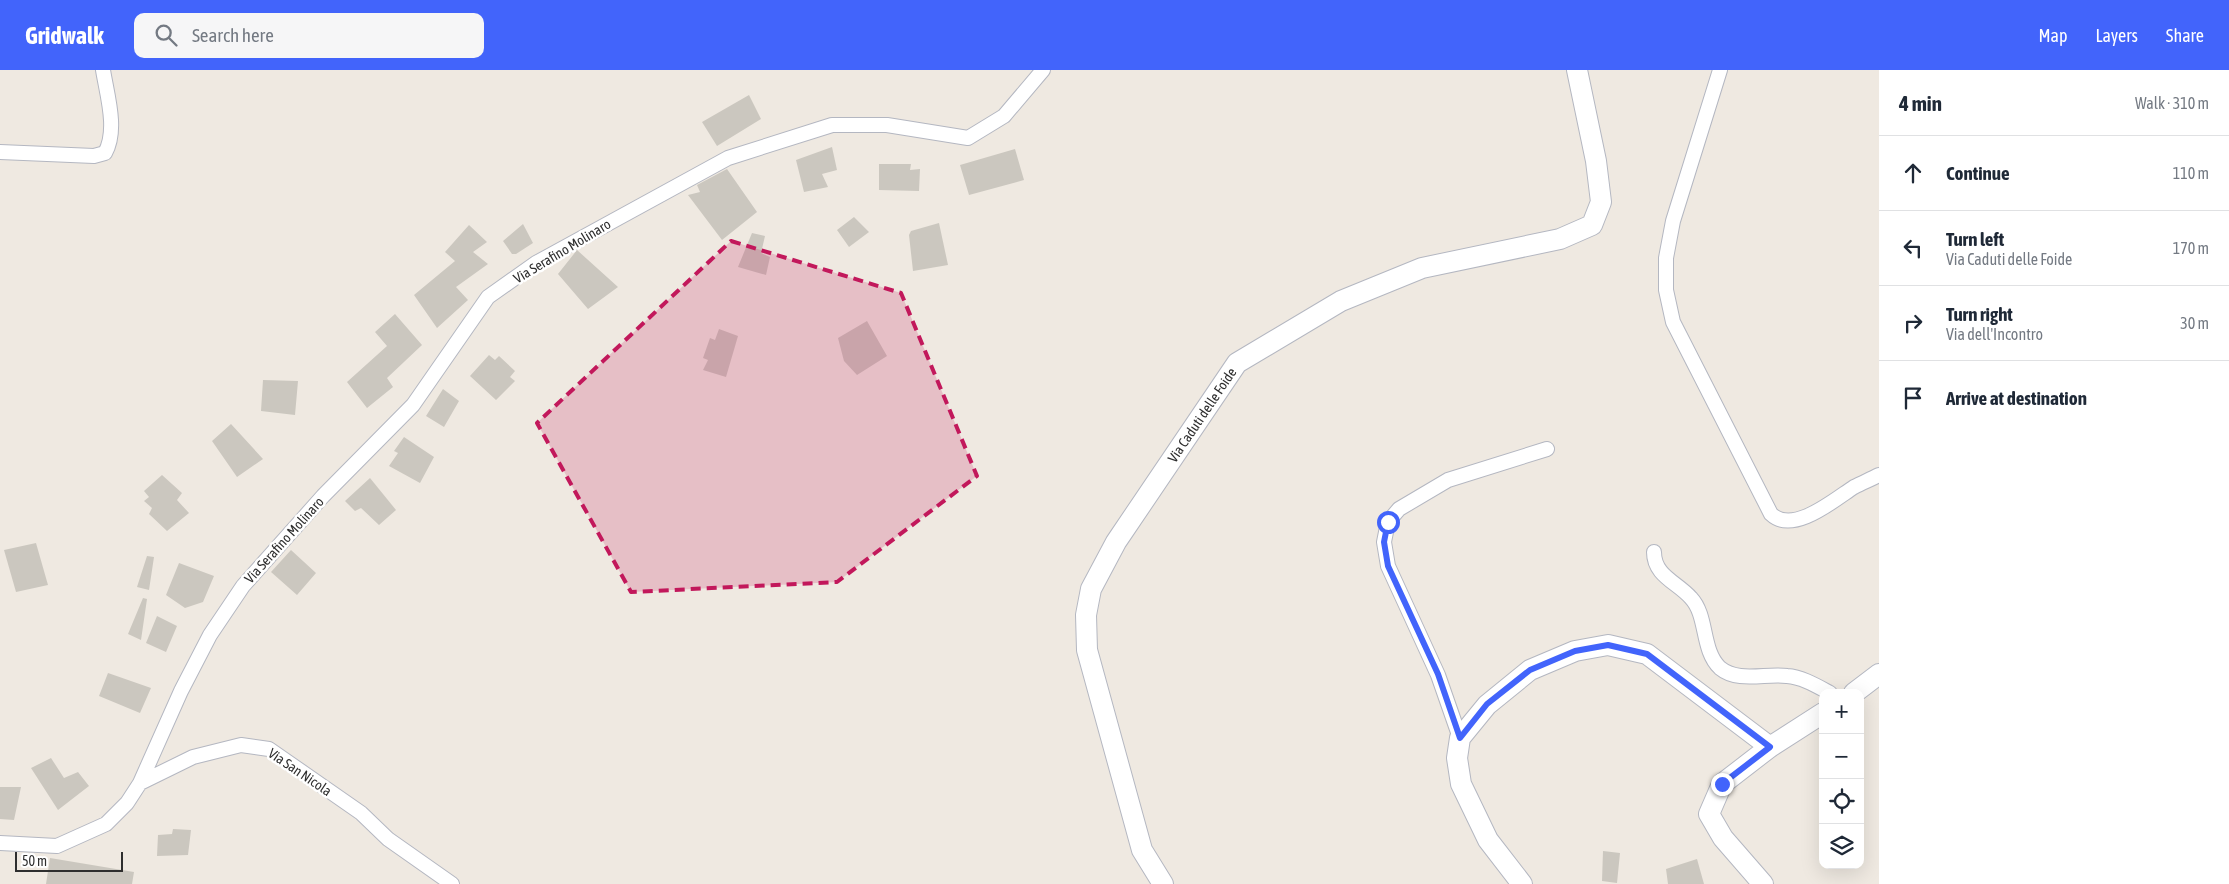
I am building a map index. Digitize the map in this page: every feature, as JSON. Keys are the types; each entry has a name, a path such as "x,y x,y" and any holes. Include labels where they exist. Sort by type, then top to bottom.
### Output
{"street":[{"path":"0,152 94,156 105,153 110,145 111,128 103,70"},
{"name":"Via Serafino Molinaro","path":"140,783 210,635 242,586 323,496 413,405 488,297 536,263 728,158 832,125 887,125 968,138 1004,116 1043,70"},
{"name":"Via Caduti delle Foide","path":"1163,884 1142,850 1087,650 1086,615 1091,589 1116,542 1237,363 1341,300 1422,268 1560,239 1592,225 1601,202 1596,161 1577,70"},
{"path":"1720,70 1673,221 1666,258 1666,290 1673,322 1771,514 1776,520 1792,521 1822,510 1855,487 1879,475"},
{"path":"1522,884 1488,840 1461,784 1457,758 1460,738 1438,674 1388,566 1384,542 1388,522 1399,509 1448,480 1547,449"},
{"path":"1654,552 1654,562 1661,574 1692,599 1697,608 1712,656 1719,667 1730,674 1740,676 1787,676 1800,679 1821,689"},
{"path":"1460,738 1487,704 1530,670 1575,651 1608,645 1647,654 1770,747"},
{"path":"1859,689 1879,674"},
{"path":"1763,884 1723,838 1709,814 1722,784 1770,747 1819,715"},
{"name":"Via San Nicola","path":"140,783 193,757 241,745 269,748 360,813 388,840 452,884"},
{"path":"0,843 57,846 106,824 127,803 140,783"}],"highlighted area":[{"path":"731,241 901,293 977,476 837,582 631,592 537,423"}],"building":[{"path":"749,95 761,119 717,146 702,122"},
{"path":"832,147 837,170 822,174 828,187 804,192 796,160"},
{"path":"1015,149 1024,180 969,195 960,165"},
{"path":"879,164 911,164 910,170 920,169 919,191 879,190"},
{"path":"727,169 757,212 722,240 688,195 700,192 697,185"},
{"path":"854,217 869,232 849,247 837,230"},
{"path":"939,223 948,265 913,271 909,235 911,231"},
{"path":"523,224 533,243 516,254 512,254 503,241"},
{"path":"469,225 487,242 473,252 488,264 456,287 468,300 437,328 414,295 455,261 445,252"},
{"path":"752,233 765,236 761,253 770,257 766,275 738,267"},
{"path":"577,250 618,287 588,309 558,274"},
{"path":"395,314 422,345 387,378 393,387 367,408 347,382 387,346 375,332"},
{"path":"867,321 887,356 857,375 844,361 838,338"},
{"path":"719,329 738,336 726,377 703,370 708,360 703,358 710,338 715,340"},
{"path":"489,355 495,360 499,356 515,371 510,377 515,381 496,400 470,376"},
{"path":"263,380 298,381 295,415 261,411"},
{"path":"443,389 459,401 444,427 426,416"},
{"path":"231,424 263,459 237,477 212,441"},
{"path":"404,437 434,457 420,483 389,466 398,453 394,451"},
{"path":"162,475 182,493 177,500 189,513 167,531 149,514 152,508 144,501 149,497 144,491"},
{"path":"370,478 396,510 379,525 361,508 355,511 345,501"},
{"path":"36,543 48,585 16,592 4,550"},
{"path":"291,550 316,573 297,595 271,572"},
{"path":"147,556 154,557 149,590 137,587"},
{"path":"179,563 214,576 203,602 185,608 166,595"},
{"path":"143,598 147,599 141,640 128,634"},
{"path":"157,616 177,626 166,652 146,643"},
{"path":"108,673 151,688 140,713 99,696"},
{"path":"51,758 64,778 78,772 89,786 58,810 31,768"},
{"path":"0,787 21,787 14,820 0,819"},
{"path":"173,829 191,830 188,855 157,856 158,835 172,834"},
{"path":"1603,851 1620,853 1617,883 1602,881"},
{"path":"50,858 134,872 132,884 46,884"},
{"path":"1697,859 1704,884 1668,884 1666,869"}],"route":[{"path":"1388,522 1384,542 1388,566 1438,674 1460,738 1487,704 1530,670 1575,651 1608,645 1647,654 1770,747 1722,784"}]}
